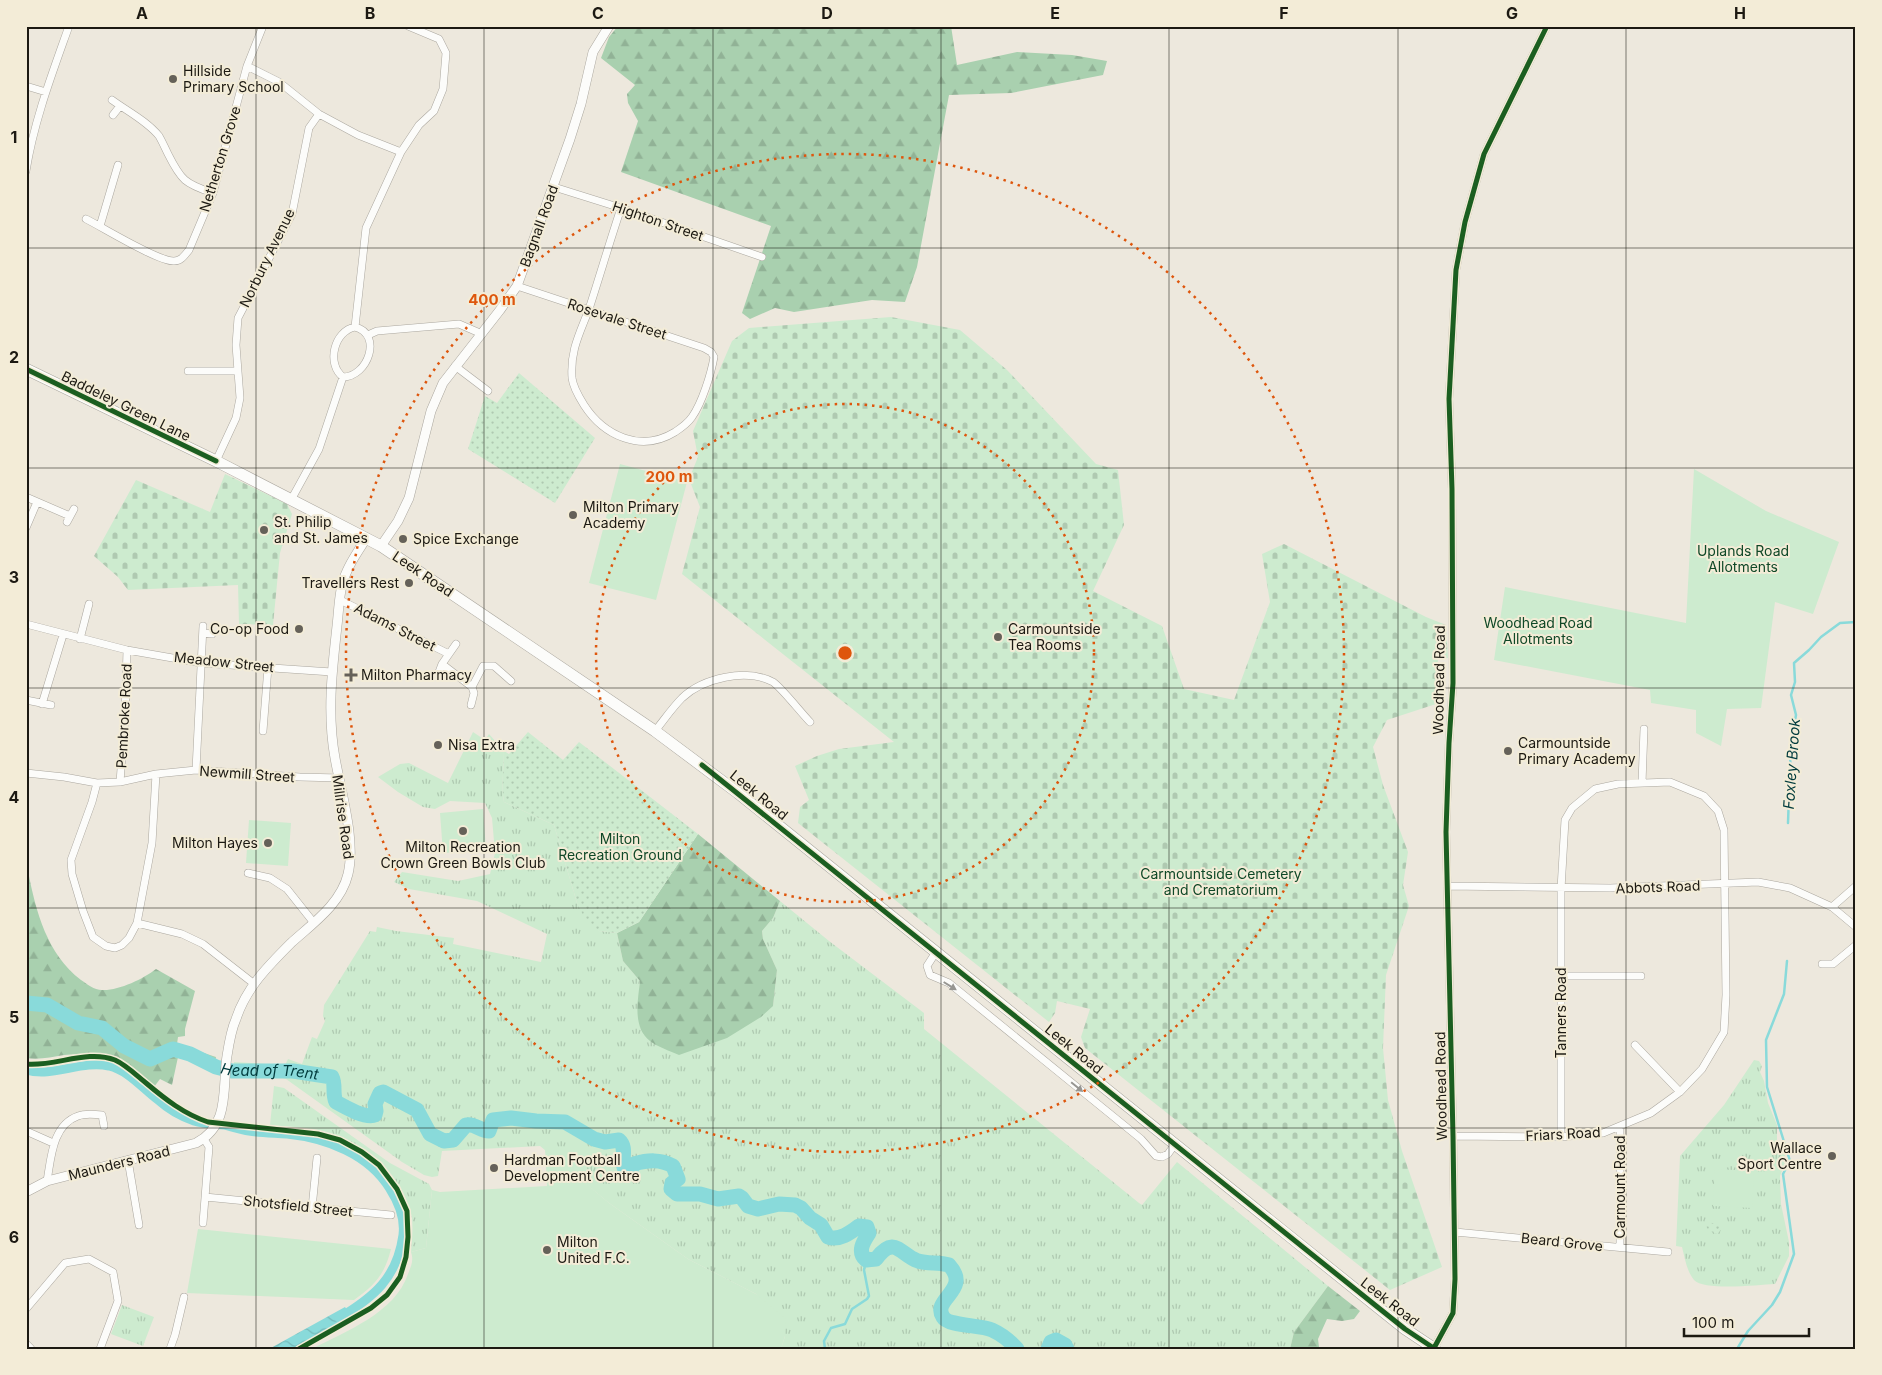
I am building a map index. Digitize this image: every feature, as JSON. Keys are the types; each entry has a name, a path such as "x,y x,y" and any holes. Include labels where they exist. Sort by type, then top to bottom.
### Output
{"main road":[{"name":"Baddeley Green Lane","path":"26,369 216,461 366,538"},
{"name":"Leek Road","path":"366,538 381,546 655,731 738,793 1404,1329 1434,1348"}],"street":[{"path":"26,171 30,145 69,26"},
{"name":"Netherton Grove","path":"100,226 164,260 180,260 189,250 212,193 247,66 262,26"},
{"path":"355,327 366,228 401,152 419,125 434,111 443,89 446,53 439,39 408,26"},
{"name":"Bagnall Road","path":"381,546 398,521 409,498 434,402 443,383 517,286 554,187 581,104 593,52 609,26"},
{"name":"Woodhead Road","path":"1434,1348 1453,1313 1455,1232 1446,832 1453,683 1452,489 1449,399 1456,270 1465,222 1484,154 1547,26"},
{"path":"247,66 278,82 319,114 358,135 401,152"},
{"path":"26,86 46,92"},
{"path":"112,100 152,128 160,137 182,179 192,186 212,193"},
{"path":"113,115 120,106"},
{"name":"Norbury Avenue","path":"216,461 236,418 240,398 236,345 238,318 292,214 309,128 319,114"},
{"path":"86,219 100,226 118,165"},
{"name":"Highton Street","path":"554,187 762,257"},
{"path":"588,310 621,208"},
{"name":"Rosevale Street","path":"517,286 704,348 711,352 714,357 698,406 692,418 683,427 653,441 641,442 618,435 604,427 591,415 578,395 572,380 571,362 577,337 588,310"},
{"path":"368,335 377,331 459,324 482,334"},
{"path":"355,327 365,330 368,335 370,346 368,356 364,366 356,374 343,377 335,368 334,351 342,335 347,330 355,327"},
{"path":"455,366 488,391"},
{"path":"188,371 238,371"},
{"path":"292,500 319,449 343,377"},
{"path":"26,497 69,519 74,509"},
{"path":"26,528 37,502"},
{"name":"Millrise Road","path":"207,1136 218,1119 225,1094 226,1061 235,1021 247,993 253,984 291,944 325,912 341,890 348,876 350,845 330,716 332,672 340,600 346,572 366,538"},
{"name":"Adams Street","path":"340,600 449,654"},
{"path":"80,638 89,602"},
{"name":"Meadow Street","path":"26,624 127,650 201,663 332,672"},
{"path":"196,770 203,630 212,634"},
{"path":"42,704 63,635"},
{"path":"439,672 442,664 456,644"},
{"name":"Pembroke Road","path":"120,782 125,717 127,650"},
{"path":"442,664 472,687 474,693 470,705"},
{"path":"472,687 483,666 494,666 511,681"},
{"path":"263,731 268,667"},
{"path":"655,731 683,698 698,686 736,674 774,683 810,722"},
{"path":"26,700 51,706"},
{"path":"1642,782 1644,729"},
{"name":"Newmill Street","path":"26,773 64,776 97,783 120,782 156,774 196,770 339,778"},
{"path":"97,783 71,860 72,874 83,911 94,937 106,946 115,948 122,945 129,938 137,922 152,843 156,774"},
{"name":"Friars Road","path":"1453,1136 1561,1136 1604,1133 1651,1113 1680,1092 1702,1069 1724,1032 1726,995 1724,830 1718,811 1704,796 1685,787 1670,782 1642,782"},
{"name":"Tanners Road","path":"1561,1136 1561,889 1565,820 1572,808 1595,788 1642,782"},
{"path":"248,873 270,878 287,889 314,923"},
{"name":"Abbots Road","path":"1448,886 1561,889 1758,882 1790,888 1832,907 1856,927"},
{"path":"1832,907 1856,886"},
{"path":"137,922 182,934 203,944 253,984"},
{"path":"1822,964 1832,964 1856,945"},
{"name":"Leek Road","path":"936,952 927,966 930,975 948,983 1141,1139 1156,1156 1162,1158 1168,1154 1175,1144"},
{"path":"1561,976 1641,976"},
{"path":"1635,1045 1680,1092"},
{"path":"47,1182 54,1143 58,1132 77,1116 102,1115 104,1126"},
{"name":"Carmount Road","path":"1620,1126 1620,1248"},
{"path":"26,1131 54,1143"},
{"path":"203,1223 210,1146 207,1136"},
{"name":"Maunders Road","path":"26,1192 47,1182 196,1143 207,1136"},
{"path":"312,1208 317,1158"},
{"path":"128,1160 139,1225"},
{"name":"Shotsfield Street","path":"205,1197 391,1215"},
{"name":"Beard Grove","path":"1455,1232 1668,1252"},
{"path":"26,1309 65,1263 90,1259 113,1272 118,1301 100,1349"},
{"path":"170,1349 176,1335 184,1297"},
{"path":"26,1345 30,1349"}],"green space":[{"path":"618,26 951,26 957,65 1017,52 1072,55 1107,61 1103,75 1011,93 949,95 917,267 905,302 872,300 794,312 775,308 750,319 742,313 771,226 621,172 638,121 628,103 627,94 635,85 601,58 609,37"},
{"name":"Carmountside Cemetery and Crematorium","path":"891,317 960,330 1007,370 1096,464 1118,470 1124,525 1093,591 1162,626 1184,689 1234,700 1270,602 1262,554 1284,544 1426,617 1446,625 1448,658 1438,658 1436,704 1387,720 1373,747 1383,785 1408,852 1403,885 1409,906 1386,975 1383,1048 1388,1100 1402,1151 1442,1267 1390,1290 1085,1048 1081,1037 1090,1009 1057,1001 1055,1013 1049,1022 798,823 800,807 809,800 795,766 839,749 894,742 682,574 700,507 689,479 698,457 693,431 732,341 749,328"},
{"path":"519,373 595,438 555,503 468,449 485,396 497,403"},
{"path":"620,464 687,482 656,600 589,583"},
{"name":"Uplands Road Allotments","path":"1694,469 1766,511 1839,542 1813,614 1775,602 1761,708 1727,709 1721,746 1696,733 1696,710 1651,703 1650,690 1494,660 1505,587 1686,623"},
{"path":"225,474 287,504 292,514 280,553 273,625 239,624 238,585 128,590 118,577 94,556 136,480 210,512"},
{"path":"473,732 485,740 489,734 504,751 504,802 554,825 577,903 599,931 617,933 623,961 640,981 638,1010 773,1006 777,970 763,939 762,931 773,918 780,901 924,1013 924,1029 1139,1203 1142,1205 1177,1162 1328,1286 1294,1332 1290,1349 781,1349 785,1336 756,1294 688,1259 609,1203 540,1146 442,1151 438,1176 432,1177 424,1175 402,1162 286,1079 271,1075 232,1076 234,1062 285,1065 288,1059 302,1064 312,1037 317,1039 325,1021 323,1016 324,1005 370,931 376,932 377,927 454,938 453,944 541,962 547,934 477,901 409,889 394,882 402,872 458,881 490,874 495,853 492,818 485,803 450,801 435,809 423,807 378,777 400,764 409,763 448,783"},
{"name":"Milton Recreation Ground","path":"528,732 563,760 579,742 698,834 639,922 617,933 599,931 588,925 577,903 554,825 504,802 504,751 509,754"},
{"name":"Milton Recreation Crown Green Bowls Club","path":"483,809 486,850 443,853 440,813"},
{"name":"Milton Hayes","path":"249,820 291,823 288,866 246,863"},
{"path":"698,834 780,901 773,918 762,931 763,939 777,970 773,1006 761,1017 727,1038 679,1055 660,1047 644,1035 638,1021 640,981 623,961 617,933 639,922"},
{"path":"28,871 39,917 51,945 69,970 81,980 96,989 115,989 130,984 156,969 195,991 185,1029 185,1036 178,1037 177,1044 216,1057 214,1070 178,1057 172,1085 160,1079 154,1087 123,1062 104,1055 80,1054 26,1058 26,876"},
{"path":"1754,1060 1759,1061 1762,1066 1760,1072 1764,1081 1768,1103 1777,1125 1777,1143 1785,1153 1785,1163 1780,1176 1781,1204 1789,1242 1789,1256 1775,1284 1708,1285 1694,1280 1687,1268 1682,1247 1676,1246 1680,1156 1724,1105"},
{"path":"274,1086 284,1088 390,1163 429,1184 432,1190 426,1248 411,1252 412,1218 408,1204 392,1177 368,1153 341,1137 320,1130 270,1125"},
{"name":"Milton United F.C.","path":"545,1149 609,1203 688,1259 756,1294 786,1319 785,1336 781,1349 312,1349 368,1319 392,1300 402,1288 412,1263 411,1252 426,1248 432,1190 440,1192 547,1186"},
{"path":"1715,1169 1754,1171 1752,1208 1713,1206"},
{"path":"1708,1222 1719,1225 1720,1231 1717,1234 1709,1231 1706,1226"},
{"path":"198,1229 391,1249 386,1265 378,1278 354,1300 187,1293"},
{"path":"1328,1286 1360,1311 1354,1319 1342,1321 1327,1319 1318,1339 1319,1347 1322,1349 1290,1349 1294,1332"},
{"path":"122,1305 154,1317 143,1346 111,1334"}],"water":[{"path":"345,1307 351,1316 292,1349 269,1349"}],"waterway":[{"name":"Foxley Brook","path":"1788,823 1791,742 1796,715 1791,695 1795,682 1794,663 1821,637 1840,623 1856,622"},
{"name":"Foxley Brook","path":"1737,1349 1748,1331 1772,1305 1780,1292 1794,1254 1783,1174 1790,1161 1767,1087 1766,1040 1784,994 1787,961"},
{"name":"Head of Trent","path":"26,1003 47,1005 78,1023 102,1028 124,1046 150,1059 173,1049 190,1054 216,1067 232,1071 293,1071 332,1077 336,1102 366,1115 375,1115 375,1104 380,1093 383,1092 417,1110 430,1134 444,1141 453,1140 466,1125 472,1125 489,1131 493,1120 511,1118 565,1122 594,1139 605,1142 619,1140 622,1144 623,1164 627,1172 631,1170 634,1164 644,1162 659,1161 673,1166 678,1179 672,1183 671,1189 677,1194 700,1194 718,1199 739,1196 748,1206 758,1209 779,1204 795,1205 821,1225 828,1237 840,1237 859,1226 867,1227 869,1233 861,1250 866,1260 876,1259 888,1248 893,1247 918,1261 949,1265 955,1274 956,1281 954,1288 942,1305 943,1317 958,1324 992,1330 1017,1349"},
{"path":"26,1070 46,1072 88,1065 109,1066 123,1072 166,1107 189,1119 246,1131 287,1134 317,1139 345,1150 371,1166 390,1189 401,1211 403,1235 400,1250 389,1275 382,1285 363,1302 339,1318"},
{"path":"825,1349 824,1341 831,1328 845,1324 852,1309 869,1296 864,1270 866,1260"},
{"path":"1048,1349 1051,1342 1056,1340 1065,1345 1067,1349"}],"cycle path":[{"path":"1434,1348 1453,1313 1455,1279 1446,832 1453,683 1452,489 1449,399 1456,270 1465,222 1484,154 1547,26"},
{"path":"26,369 216,461"},
{"path":"702,765 1405,1329 1435,1349"},
{"path":"26,1064 48,1063 93,1056 115,1060 127,1067 175,1106 199,1119 208,1122 318,1134 340,1140 362,1152 379,1165 397,1189 407,1211 408,1237 406,1257 400,1277 387,1295 371,1308 299,1349"}],"place":[{"name":"Hillside Primary School","path":"173,79"},
{"name":"Milton Primary Academy","path":"573,515"},
{"name":"St. Philip and St. James","path":"264,530"},
{"name":"Spice Exchange","path":"403,539"},
{"name":"Travellers Rest","path":"409,583"},
{"name":"Co-op Food","path":"299,629"},
{"name":"Carmountside Tea Rooms","path":"998,637"},
{"name":"Milton Pharmacy","path":"351,675"},
{"name":"Nisa Extra","path":"438,745"},
{"name":"Carmountside Primary Academy","path":"1508,751"},
{"name":"Milton Recreation Crown Green Bowls Club","path":"463,831"},
{"name":"Milton Hayes","path":"268,843"},
{"name":"Wallace Sport Centre","path":"1832,1156"},
{"name":"Hardman Football Development Centre","path":"494,1168"},
{"name":"Milton United F.C.","path":"547,1250"}],"park label":[{"name":"Woodhead Road Allotments","path":"1538,632"}]}
